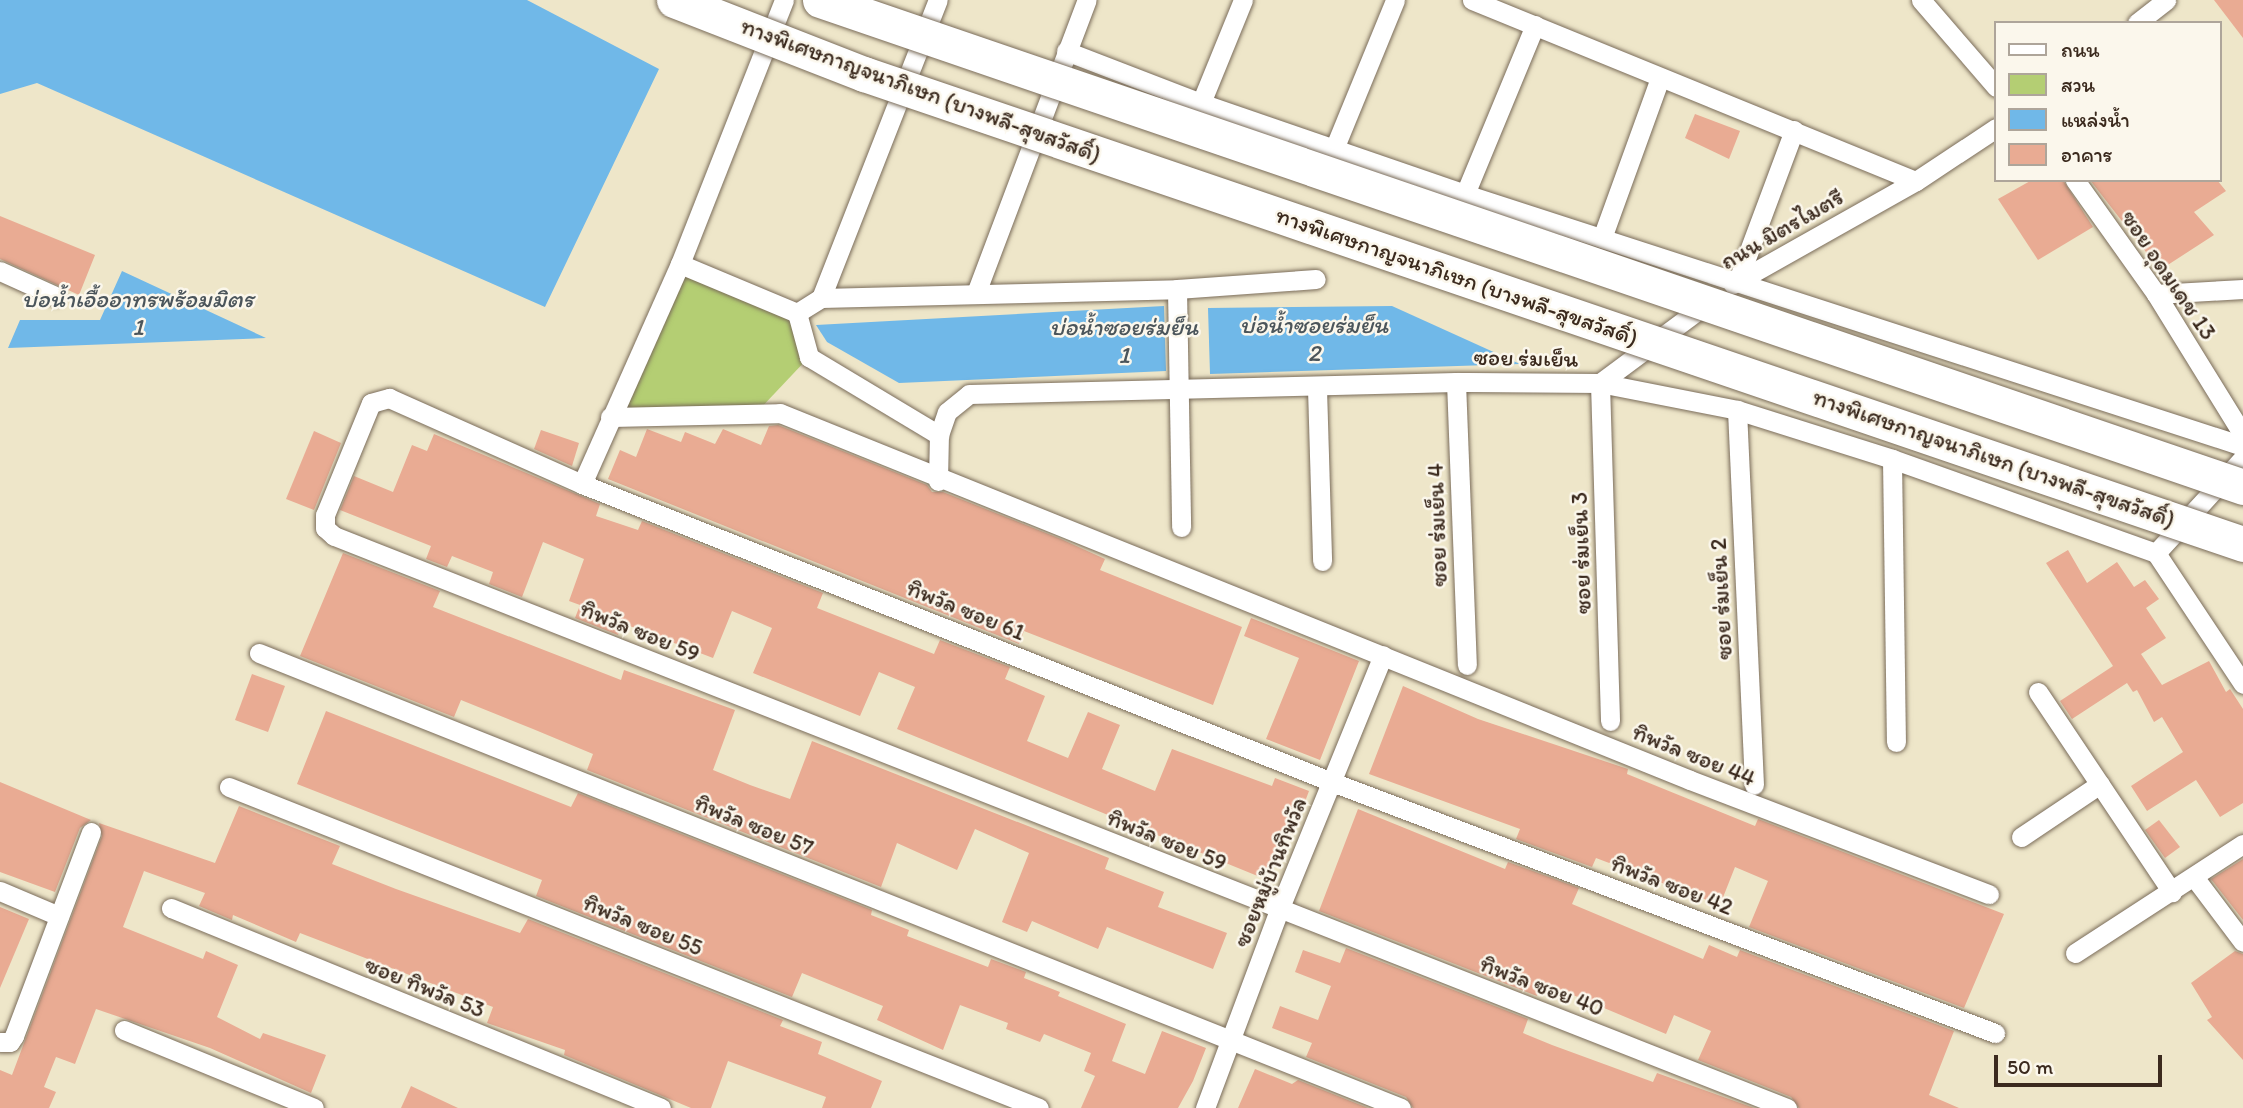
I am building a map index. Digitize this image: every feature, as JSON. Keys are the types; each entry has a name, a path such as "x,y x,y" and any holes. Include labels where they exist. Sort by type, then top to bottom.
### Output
{"highway":[{"name":"ทางพิเศษกาญจนาภิเษก (บางพลี-สุขสวัสดิ์)","path":"674,0 864,74 2243,544"},
{"path":"820,0 2243,488"}],"street":[{"path":"582,484 680,264 785,0"},
{"path":"821,298 938,0"},
{"path":"976,293 1087,0"},
{"path":"1201,103 1243,0"},
{"path":"1334,149 1395,0"},
{"path":"1472,0 1916,181"},
{"path":"1922,0 1994,85"},
{"path":"2140,21 2166,0"},
{"path":"1465,194 1535,25"},
{"path":"1066,51 1201,103 1465,194 2243,446"},
{"path":"1602,238 1660,78"},
{"name":"ถนน มิตรไมตรี","path":"1600,383 1738,281 1916,181 1994,129"},
{"path":"1738,281 1794,130"},
{"name":"ซอย อุดมเดช 13","path":"2076,182 2156,295 2243,435"},
{"path":"680,264 797,313"},
{"path":"0,271 55,296"},
{"path":"797,313 821,298 1177,289 1316,279"},
{"path":"1177,289 1181,527"},
{"path":"2156,295 2243,289"},
{"path":"797,313 809,357 939,435"},
{"name":"ซอย ร่มเย็น","path":"939,481 939,435 947,412 969,394 1180,387 1317,388 1456,382 1600,383 1737,410 1892,459 2156,553"},
{"name":"ซอย ร่มเย็น 4","path":"1456,382 1466,665"},
{"name":"ซอย ร่มเย็น 3","path":"1600,383 1610,721"},
{"path":"1317,388 1322,561"},
{"name":"ทิพวัล ซอย 59","path":"582,484 388,398 378,398 371,403 325,515 325,528 347,541 1279,910"},
{"name":"ซอย ร่มเย็น 2","path":"1737,410 1754,785"},
{"name":"ทิพวัล ซอย 44","path":"610,417 780,413 939,481 1384,655 1690,780 1989,894"},
{"path":"2243,458 2156,553 2243,684"},
{"path":"1892,459 1896,741"},
{"name":"ทิพวัล ซอย 61","path":"582,484 1332,782"},
{"name":"ทิพวัล ซอย 57","path":"258,653 1401,1108"},
{"name":"ซอยหมู่บ้านทิพวัล","path":"1205,1108 1279,910 1384,655"},
{"path":"2038,692 2172,892"},
{"name":"ทิพวัล ซอย 42","path":"1332,782 1995,1033"},
{"path":"2021,837 2100,784"},
{"name":"ทิพวัล ซอย 55","path":"229,787 1039,1108"},
{"path":"5,1042 60,916 91,832"},
{"path":"2075,953 2243,844"},
{"path":"2194,877 2243,942"},
{"path":"0,891 60,916"},
{"name":"ซอย ทิพวัล 53","path":"171,908 662,1108"},
{"name":"ทิพวัล ซอย 40","path":"1279,910 1787,1108"},
{"path":"124,1030 314,1108"}],"green space":[{"path":"680,264 797,313 809,357 756,413 610,417"}],"water":[{"path":"0,0 527,0 659,69 545,307 37,83 0,94"},
{"name":"บ่อน้ำเอื้ออาทรพร้อมมิตร 1","path":"122,271 266,338 8,348 20,320 100,320"},
{"name":"บ่อน้ำซอยร่มย็น 1","path":"1164,306 1166,371 899,383 827,342 816,325"},
{"name":"บ่อน้ำซอยร่มย็น 2","path":"1392,306 1520,364 1210,374 1208,308"}],"building":[{"path":"2214,0 2243,0 2243,38"},
{"path":"1695,114 1740,131 1729,159 1685,138"},
{"path":"2028,182 2064,182 2093,227 2038,260 1998,199"},
{"path":"2092,182 2219,182 2226,191 2194,212 2214,235 2160,270"},
{"path":"0,216 95,255 79,295 0,259"},
{"path":"778,425 927,485 932,492 943,492 1061,539 1105,559 1100,570 1242,627 1213,705 1024,631 1019,644 608,479 620,450 636,457 647,429 681,442 685,432 715,444 723,429 761,445 769,426"},
{"path":"541,430 579,443 572,466 534,449"},
{"path":"314,431 341,443 314,510 286,499"},
{"path":"434,434 600,504 596,516 638,530 642,521 823,593 817,608 934,654 940,640 1010,667 1005,679 1045,696 1027,741 1068,758 1088,712 1120,725 1102,769 1155,791 1172,749 1272,786 1275,778 1309,791 1291,839 1285,837 1265,879 897,729 915,687 879,672 860,716 753,673 772,628 732,611 713,658 622,623 618,635 575,618 580,605 569,601 584,559 543,542 522,597 489,584 493,572 452,556 447,567 426,559 431,546 340,510 354,476 393,492 412,445 427,451"},
{"path":"2068,550 2087,583 2117,562 2134,587 2145,580 2159,599 2146,608 2166,638 2141,654 2162,685 2209,661 2226,692 2230,689 2243,709 2243,803 2220,817 2196,780 2147,811 2131,786 2183,752 2162,717 2154,722 2137,690 2133,692 2127,683 2072,719 2060,701 2113,666 2046,563"},
{"path":"343,553 440,591 433,607 621,680 624,670 735,710 713,770 750,785 790,799 812,741 1109,858 1105,869 1164,892 1158,907 1227,933 1213,969 1107,927 1098,949 1032,921 1027,932 1002,922 1029,853 975,829 957,870 897,843 881,887 587,770 593,754 461,700 454,717 300,656"},
{"path":"1251,618 1359,661 1320,760 1266,739 1299,658 1244,636"},
{"path":"252,674 285,686 268,732 235,720"},
{"path":"1403,686 1478,719 1628,769 1627,774 1755,826 1758,819 2004,914 1964,1008 1749,927 1768,881 1735,867 1720,905 1596,858 1592,867 1516,839 1520,829 1369,774"},
{"path":"326,711 571,807 578,793 872,910 871,915 909,930 907,936 988,967 991,959 1026,972 1024,978 1060,992 1058,996 1126,1024 1112,1061 1145,1074 1162,1031 1206,1048 1193,1081 1178,1108 1081,1108 1095,1076 1084,1071 1091,1053 1044,1034 1040,1042 1006,1029 1008,1023 960,1005 943,1050 877,1020 883,1006 802,973 792,997 536,896 542,880 297,784"},
{"path":"0,782 91,820 80,828 55,892 0,872"},
{"path":"239,806 340,846 332,864 520,933 528,919 783,1020 780,1026 822,1042 818,1054 882,1081 871,1108 822,1108 826,1097 728,1061 711,1108 691,1108 564,1055 565,1050 487,1023 493,1007 300,933 296,942 233,915 232,920 199,906 205,893 144,871 123,927 203,959 206,951 238,965 217,1017 260,1039 263,1033 326,1055 311,1093 210,1048 96,1009 75,1064 56,1057 44,1087 56,1092 49,1108 0,1108 0,1070 12,1075 102,836 99,823 215,863"},
{"path":"1358,809 1505,869 1508,862 1579,888 1572,904 1703,959 1709,945 1737,957 1740,950 1954,1031 1929,1095 1959,1108 1799,1108 1791,1097 1698,1060 1711,1031 1674,1015 1666,1034 1542,982 1537,996 1319,911"},
{"path":"2159,820 2180,847 2165,858 2145,830"},
{"path":"2243,859 2243,920 2211,879"},
{"path":"0,907 29,919 0,988"},
{"path":"1346,948 1528,1019 1523,1033 1552,1045 1653,1082 1657,1073 1754,1108 1413,1108 1406,1097 1306,1057 1312,1043 1272,1028 1280,1006 1318,1020 1331,986 1295,972 1303,950 1340,963"},
{"path":"2235,951 2243,954 2243,1060 2207,1020 2212,1017 2191,983"},
{"path":"1255,1069 1292,1084 1298,1080 1368,1108 1238,1108"},
{"path":"411,1086 458,1108 401,1108"}]}
